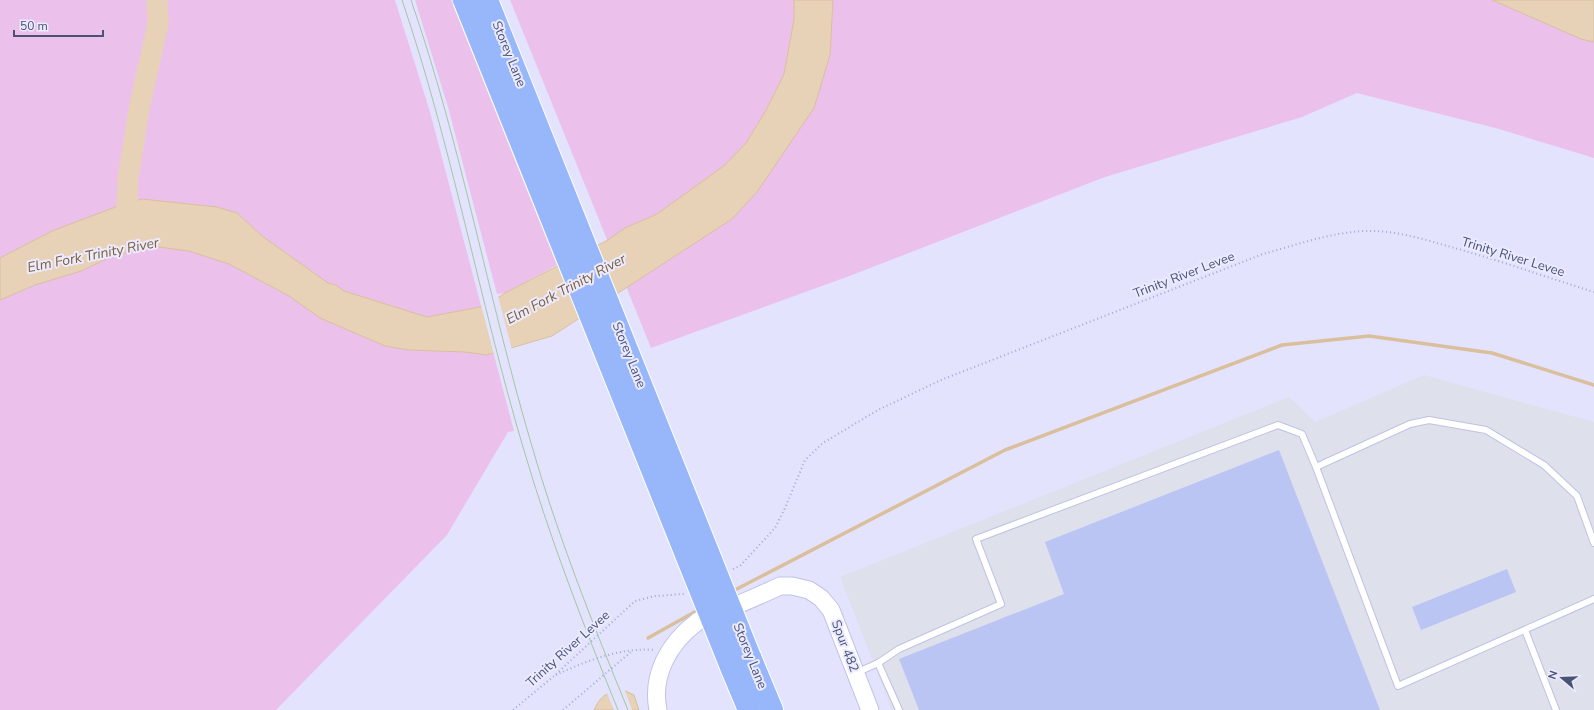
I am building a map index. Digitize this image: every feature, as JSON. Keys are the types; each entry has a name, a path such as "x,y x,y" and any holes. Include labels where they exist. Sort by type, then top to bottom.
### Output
{"highway":[{"name":"Storey Lane","path":"464,0 740,662 772,710"},
{"name":"Storey Lane","path":"487,0 740,662 749,710"}],"main road":[{"name":"Spur 482","path":"670,652 684,634 698,622 780,586 792,586 809,590 821,598 831,610 870,710"},
{"path":"658,710 656,686 660,668 670,652"}],"lane":[{"path":"1316,467 1410,424 1429,420 1486,430 1544,465 1577,496 1594,543"},
{"path":"855,673 878,663 899,649 1001,604 976,539 1278,425 1302,434 1316,467 1398,686 1594,599"},
{"path":"1525,630 1556,710"},
{"path":"878,663 899,710"}],"path":[{"name":"Trinity River Levee","path":"733,569 740,566 775,528 805,460 824,443 878,410 941,380 1263,254 1315,239 1366,231 1420,238 1594,292"},
{"name":"Trinity River Levee","path":"513,710 554,676 635,601 655,596 684,594 691,591"},
{"path":"554,676 586,660 633,650 639,649 670,652"},
{"path":"563,710 633,650"}],"shaded area":[{"path":"0,0 395,0 430,112 514,431 508,432 447,535 276,710 0,710"},
{"path":"415,0 451,0 557,265 505,293 497,294 448,107"},
{"path":"510,0 1594,0 1594,158 1499,129 1357,93 1302,117 1105,177 852,275 651,348"},
{"path":"1424,375 1594,422 1594,710 892,710 840,577 1289,397 1315,422"}],"water":[{"name":"Elm Fork Trinity River","path":"794,0 833,0 830,55 814,108 757,192 732,219 552,336 487,355 465,352 409,350 385,346 320,318 289,296 229,264 189,251 151,246 110,257 81,271 35,285 0,300 0,258 52,231 118,206 142,199 217,207 237,213 262,236 328,283 336,285 344,291 427,317 485,306 505,293 606,241 625,228 657,214 725,165 746,143 765,112 784,74 794,19"},
{"path":"1492,0 1594,0 1594,42 1581,39"},
{"path":"623,690 634,695 639,710 594,710 599,701 605,695"}],"pier":[{"path":"498,296 512,350 494,355 481,305"},
{"path":"613,688 624,688 632,710 614,710 606,691"}],"building":[{"path":"1279,450 1380,710 919,710 899,659 1064,594 1045,542"},
{"path":"1507,569 1516,592 1421,630 1412,607"}],"waterway":[{"path":"126,232 128,178 140,104 158,24 157,0"},
{"path":"731,592 1005,450 1282,345 1369,336 1492,353 1594,385"},
{"path":"648,638 700,609"}],"tram line":[{"path":"402,0 436,111 507,391 533,480 567,580 618,710"},
{"path":"411,0 445,109 501,332 541,477 576,578 628,710"}]}
